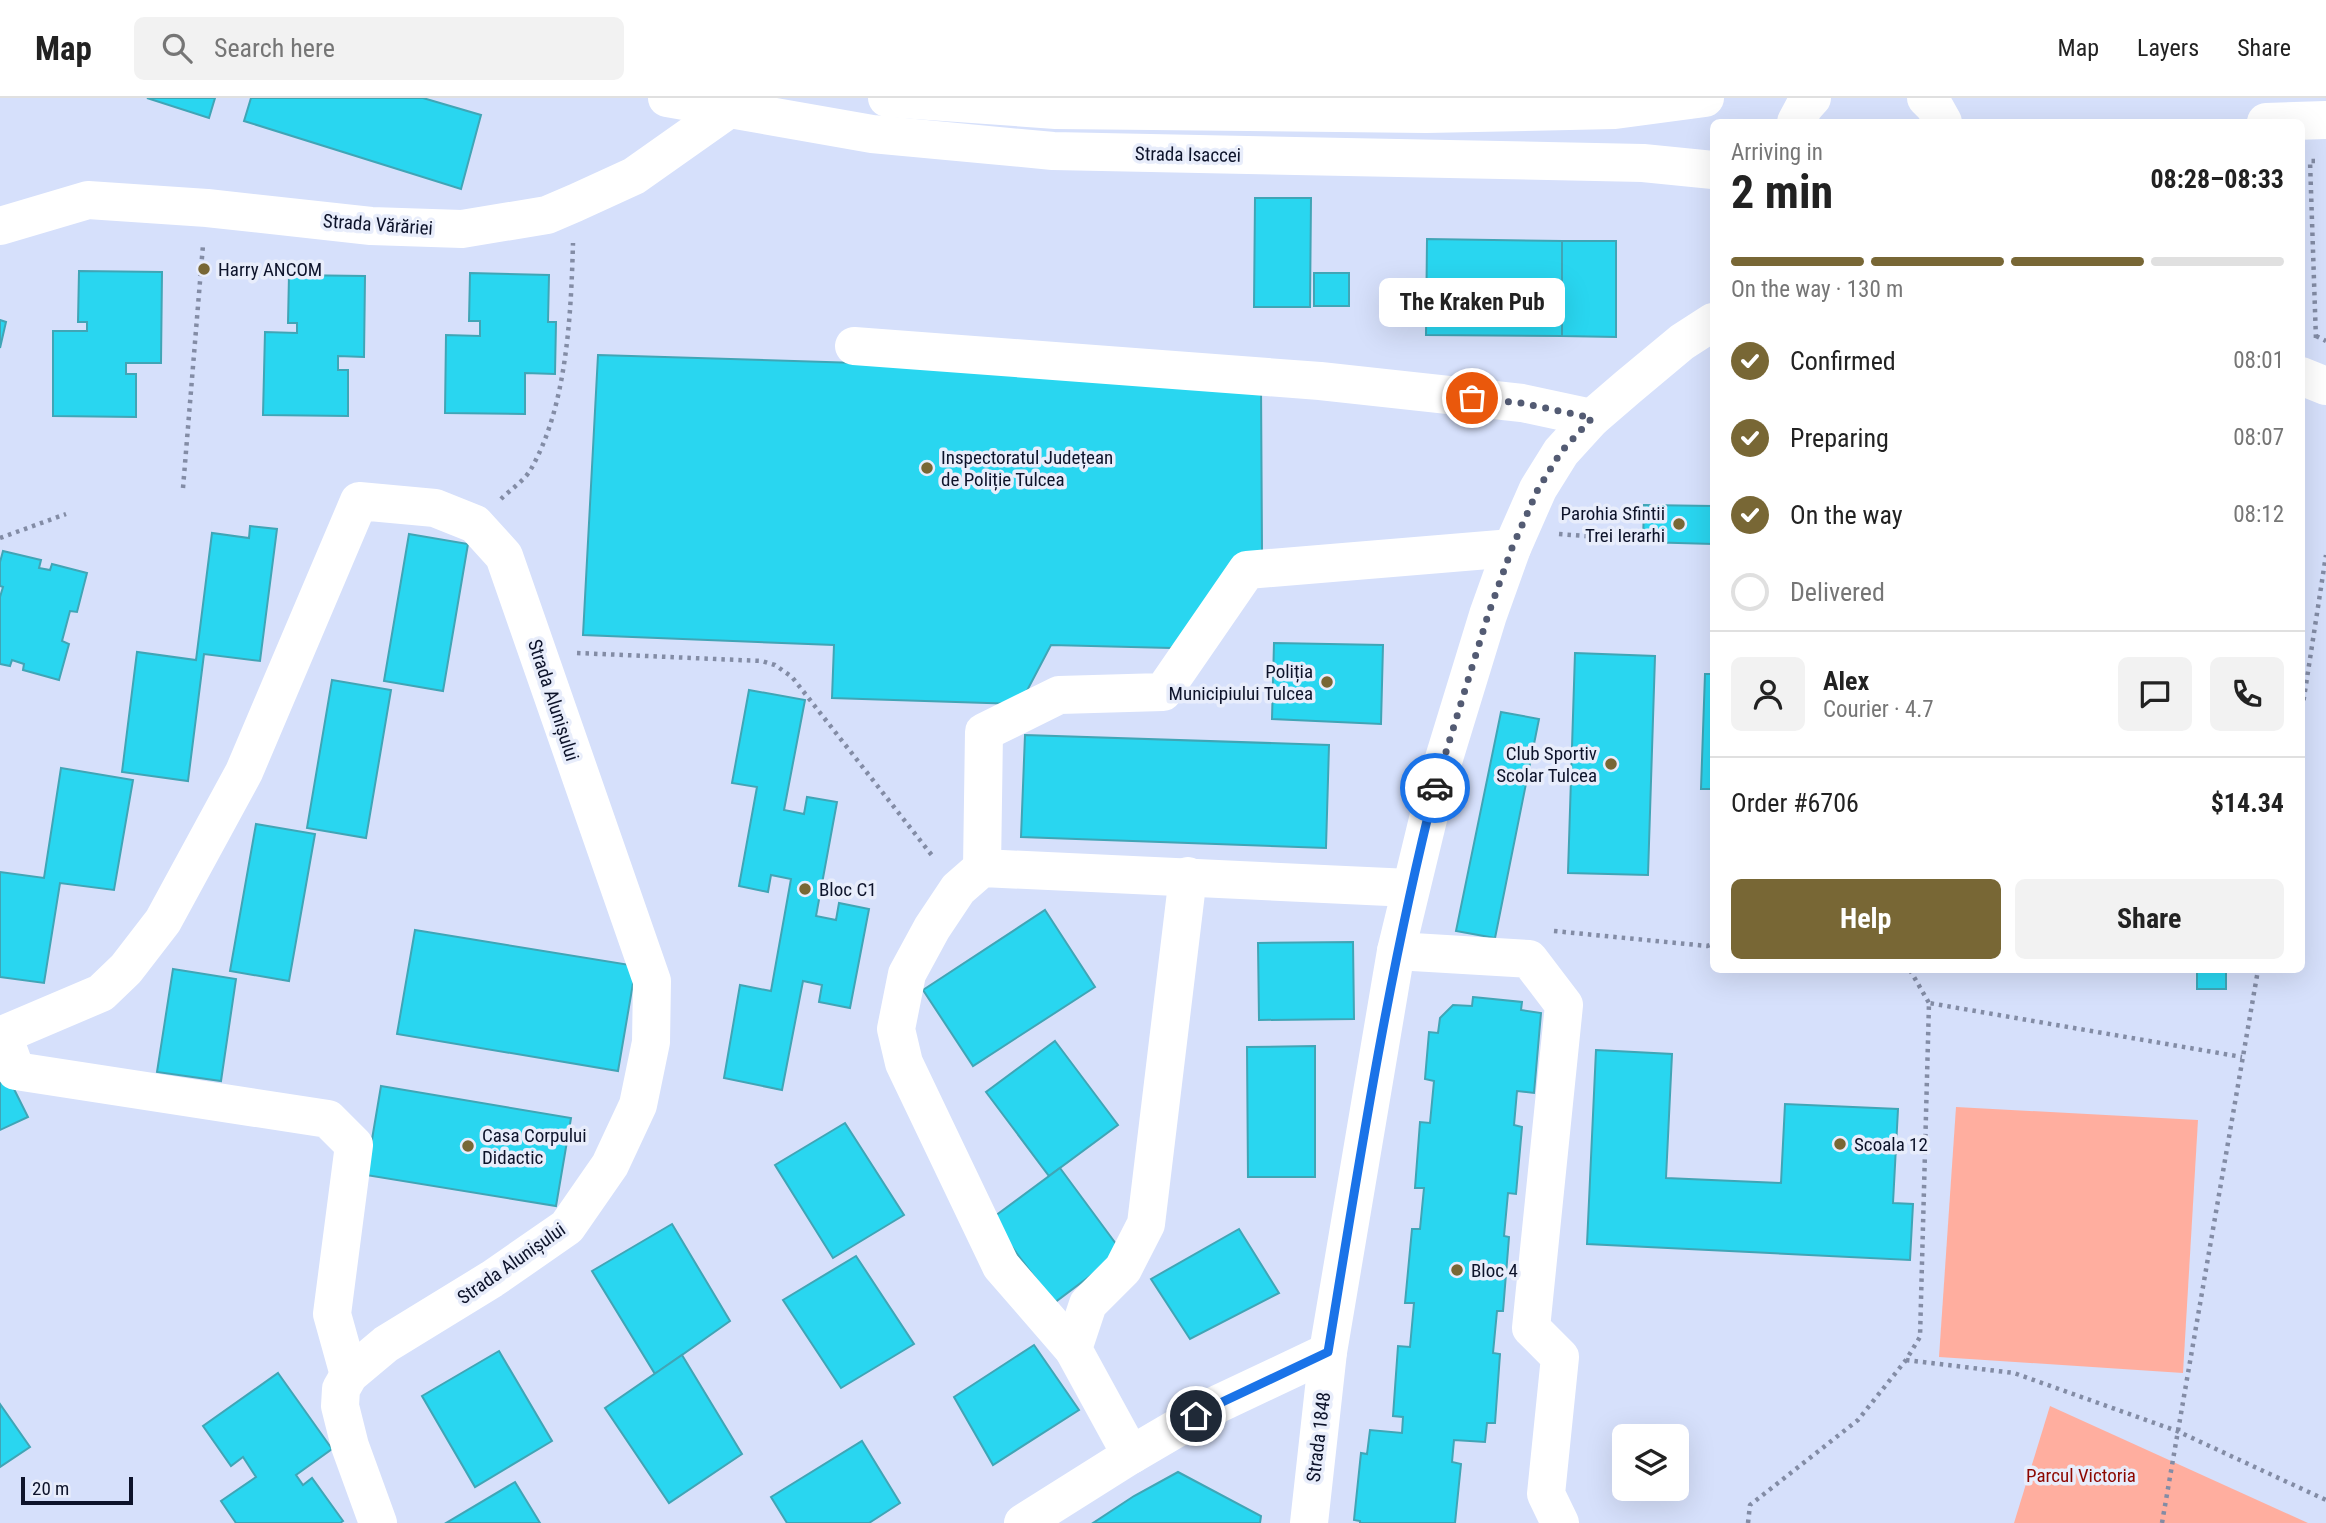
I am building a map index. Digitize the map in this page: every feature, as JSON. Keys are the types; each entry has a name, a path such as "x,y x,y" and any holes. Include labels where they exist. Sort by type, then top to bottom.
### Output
{"street":[{"name":"Strada Isaccei","path":"667,98 873,134 1053,151 1643,163 1710,170"},
{"path":"887,98 1056,110 1426,114 1615,110 1705,98"},
{"path":"1798,119 1812,98"},
{"path":"1926,98 1941,119"},
{"name":"Strada Vărăriei","path":"0,226 88,200 206,208 371,226 463,229 547,215 575,203 634,176 729,109"},
{"path":"2305,121 2326,120"},
{"name":"Strada 1848","path":"1309,1523 1328,1352 1396,951 1438,778 1488,615 1512,548 1538,489 1561,452 1592,418 1698,332 1710,309"},
{"path":"854,346 1320,381 1522,403 1592,418"},
{"path":"2309,361 2326,386"},
{"name":"Strada Alunișului","path":"1,1035 101,993 125,969 163,921 244,772 359,501 435,508 475,524 505,556 652,981 651,1042 638,1105 610,1166 567,1227 492,1279 386,1344 349,1375"},
{"path":"1131,1455 1073,1349 1001,1266 904,1063 896,1029 908,974 932,928 970,878 984,732 1059,695 1163,692 1248,570 1512,548"},
{"path":"970,878 1188,876 1410,888"},
{"path":"1073,1349 1088,1304 1123,1269 1146,1224 1188,876"},
{"path":"1396,951 1529,959 1564,1005 1531,1328 1560,1357 1546,1494 1560,1523"},
{"path":"1,1035 16,1071 328,1119 354,1145 332,1314 349,1375 341,1389 340,1406 350,1446 378,1523"},
{"path":"1023,1523 1218,1404 1328,1352"}],"path":[{"path":"2309,361 2316,336 2310,161 2326,161"},
{"path":"475,524 530,471 557,405 571,296 575,203"},
{"path":"183,488 206,208"},
{"path":"2316,336 2326,341"},
{"path":"0,538 66,514"},
{"path":"1557,528 1555,533 1598,537"},
{"path":"2305,692 2326,555"},
{"path":"538,651 762,661 775,665 792,677 970,878"},
{"path":"1529,959 1533,931 1539,929 1710,945"},
{"path":"1748,1523 1750,1504 1858,1420 1906,1360 1920,1338 1929,1003 1912,973"},
{"path":"2162,1523 2257,973"},
{"path":"1929,1003 2242,1057"},
{"path":"1906,1360 2014,1373 2177,1431 2326,1500"}],"green space":[{"path":"1956,1107 2198,1120 2183,1373 1939,1357"},
{"name":"Parcul Victoria","path":"2050,1406 2308,1523 2014,1523"}],"building":[{"path":"147,98 215,98 209,118"},
{"path":"251,98 423,98 481,115 461,189 244,121"},
{"path":"1255,198 1311,198 1310,307 1254,307"},
{"path":"1427,239 1562,241 1562,336 1426,335"},
{"path":"1562,241 1616,241 1616,337 1562,336"},
{"path":"79,271 162,272 161,363 126,363 126,374 136,374 136,417 53,416 53,331 87,331 87,322 78,322"},
{"path":"470,273 549,275 548,322 556,322 555,374 525,373 525,414 445,413 446,335 480,336 480,321 469,321"},
{"path":"1314,273 1349,273 1349,306 1314,306"},
{"path":"289,275 365,276 364,357 338,356 338,370 348,370 348,416 263,415 265,332 297,333 297,323 288,323"},
{"path":"0,320 6,322 0,348"},
{"name":"Inspectoratul Județean de Poliție Tulcea","path":"598,355 1085,370 1261,384 1262,552 1171,648 1051,645 1020,704 832,698 834,645 583,635"},
{"name":"Parohia Sfintii Trei Ierarhi","path":"1644,505 1710,506 1710,544 1643,542"},
{"path":"250,526 277,529 260,661 204,654 188,781 122,772 137,652 196,660 212,533 249,538"},
{"path":"409,534 468,544 443,691 384,681"},
{"path":"3,551 41,560 39,568 50,570 52,564 87,573 77,612 70,611 62,641 69,644 59,680 23,670 24,664 12,660 10,666 0,664 0,597 3,587 0,586 0,562"},
{"name":"Poliția Municipiului Tulcea","path":"1274,643 1383,645 1381,724 1272,719"},
{"name":"Club Sportiv Scolar Tulcea","path":"1575,653 1655,656 1648,875 1568,873"},
{"path":"1705,674 1710,674 1710,789 1701,789"},
{"path":"332,680 391,690 366,838 307,828"},
{"name":"Bloc C1","path":"749,690 805,700 784,810 804,814 807,797 837,802 816,916 836,920 839,903 869,909 850,1008 819,1002 822,985 803,981 782,1090 724,1078 740,985 771,991 791,879 771,875 768,892 739,886 757,787 732,783"},
{"path":"1501,712 1539,719 1495,938 1456,931"},
{"path":"1025,735 1329,745 1326,848 1021,837"},
{"path":"61,768 133,780 114,890 60,883 44,983 0,977 0,872 44,878"},
{"path":"256,824 315,834 289,981 230,971"},
{"path":"1045,910 1095,987 973,1066 923,990"},
{"path":"415,930 636,966 618,1071 397,1034"},
{"path":"1353,942 1354,1019 1259,1020 1258,943"},
{"path":"173,969 236,979 221,1081 157,1072"},
{"path":"2197,973 2226,973 2226,989 2197,989"},
{"name":"Bloc 4","path":"1473,997 1522,1002 1521,1010 1541,1013 1534,1093 1517,1091 1514,1125 1522,1127 1516,1194 1508,1193 1504,1236 1509,1237 1503,1311 1497,1311 1493,1353 1500,1354 1495,1423 1487,1423 1485,1442 1454,1440 1452,1462 1461,1464 1455,1523 1360,1523 1354,1520 1361,1453 1367,1454 1370,1430 1402,1433 1403,1417 1393,1416 1398,1346 1410,1347 1414,1303 1405,1303 1412,1229 1420,1229 1424,1188 1415,1188 1420,1122 1430,1123 1434,1081 1425,1079 1429,1032 1438,1033 1440,1018 1453,1005 1472,1006"},
{"path":"1055,1041 1118,1125 1049,1176 986,1092"},
{"path":"1315,1046 1315,1177 1248,1177 1247,1047"},
{"name":"Scoala 12","path":"1596,1050 1672,1054 1666,1178 1781,1183 1785,1104 1898,1109 1893,1203 1913,1204 1910,1260 1587,1244"},
{"path":"6,1073 28,1117 0,1130 0,1076"},
{"name":"Casa Corpului Didactic","path":"381,1086 571,1118 556,1206 366,1175"},
{"path":"845,1123 904,1215 833,1258 775,1165"},
{"path":"1060,1168 1122,1252 1054,1303 991,1219"},
{"path":"672,1224 730,1321 655,1374 592,1271"},
{"path":"1239,1229 1279,1293 1190,1339 1151,1279"},
{"path":"856,1256 914,1344 841,1388 783,1300"},
{"path":"1034,1345 1079,1410 993,1465 954,1397"},
{"path":"499,1351 552,1441 475,1487 422,1396"},
{"path":"682,1355 742,1454 669,1503 605,1408"},
{"path":"278,1373 332,1449 296,1475 303,1485 312,1478 343,1521 340,1523 236,1523 221,1501 256,1477 243,1457 231,1466 203,1426"},
{"path":"0,1404 30,1447 0,1467"},
{"path":"862,1441 900,1503 869,1523 787,1523 771,1497"},
{"path":"1178,1472 1261,1516 1260,1523 1093,1523 1134,1496"},
{"path":"515,1482 540,1523 446,1523"}],"way so far":[{"path":"1435,788 1488,615 1512,548 1538,489 1561,452 1592,418 1522,403 1472,398"}],"place":[{"name":"Harry ANCOM","path":"204,269"},
{"name":"The Kraken Pub","path":"1472,398"},
{"name":"Inspectoratul Județean de Poliție Tulcea","path":"927,468"},
{"name":"Parohia Sfintii Trei Ierarhi","path":"1679,524"},
{"name":"Poliția Municipiului Tulcea","path":"1327,682"},
{"name":"Club Sportiv Scolar Tulcea","path":"1611,764"},
{"name":"Bloc C1","path":"805,889"},
{"name":"Scoala 12","path":"1840,1144"},
{"name":"Casa Corpului Didactic","path":"468,1146"},
{"name":"Bloc 4","path":"1457,1270"}],"route":[{"path":"1196,1416 1328,1352 1393,967 1435,788"}]}
